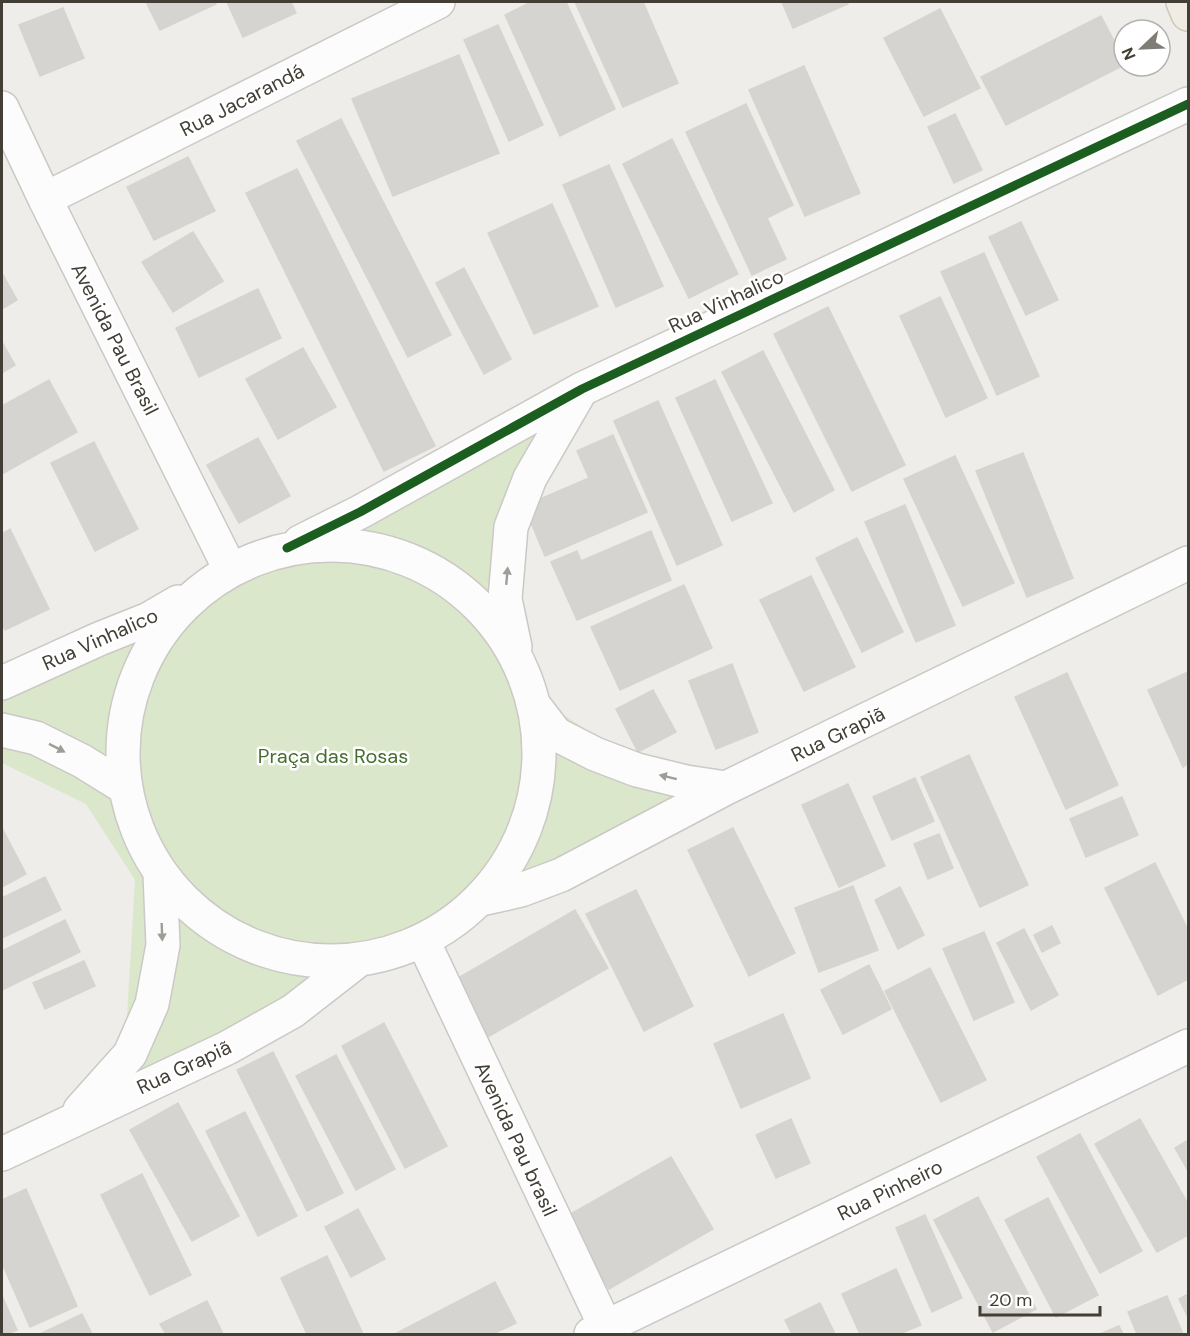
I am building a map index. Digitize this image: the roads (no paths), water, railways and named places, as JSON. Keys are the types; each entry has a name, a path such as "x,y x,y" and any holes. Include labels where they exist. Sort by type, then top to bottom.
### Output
{"main road":[{"path":"1183,2 1188,14"}],"street":[{"name":"Rua Jacarandá","path":"45,199 438,2"},
{"name":"Rua Vinhalico","path":"287,548 360,512 582,389 1188,104"},
{"name":"Avenida Pau Brasil","path":"2,108 230,569"},
{"path":"582,389 530,478 511,527 505,599 516,655 533,704 556,734 595,754 637,770 686,782 726,788"},
{"path":"516,655 475,601 421,559 355,544 287,548 230,569 198,591 160,631 135,679 126,718 124,787 137,832 160,874 198,915 238,941 300,961 356,962 424,943 467,915 486,898 528,825 532,806 533,704"},
{"name":"Rua Grapiã","path":"486,898 521,890 561,875 726,788 1188,563"},
{"name":"Rua Vinhalico","path":"2,683 149,619 198,591"},
{"path":"2,730 36,738 82,761 124,787"},
{"path":"71,1120 130,1054 152,1004 163,945 160,874"},
{"name":"Avenida Pau brasil","path":"424,943 602,1332"},
{"name":"Rua Grapiã","path":"2,1154 227,1048 293,1011 356,962"},
{"name":"Rua Pinheiro","path":"602,1332 1188,1046"}],"park label":[{"name":"Praça das Rosas","path":"333,756"}]}
